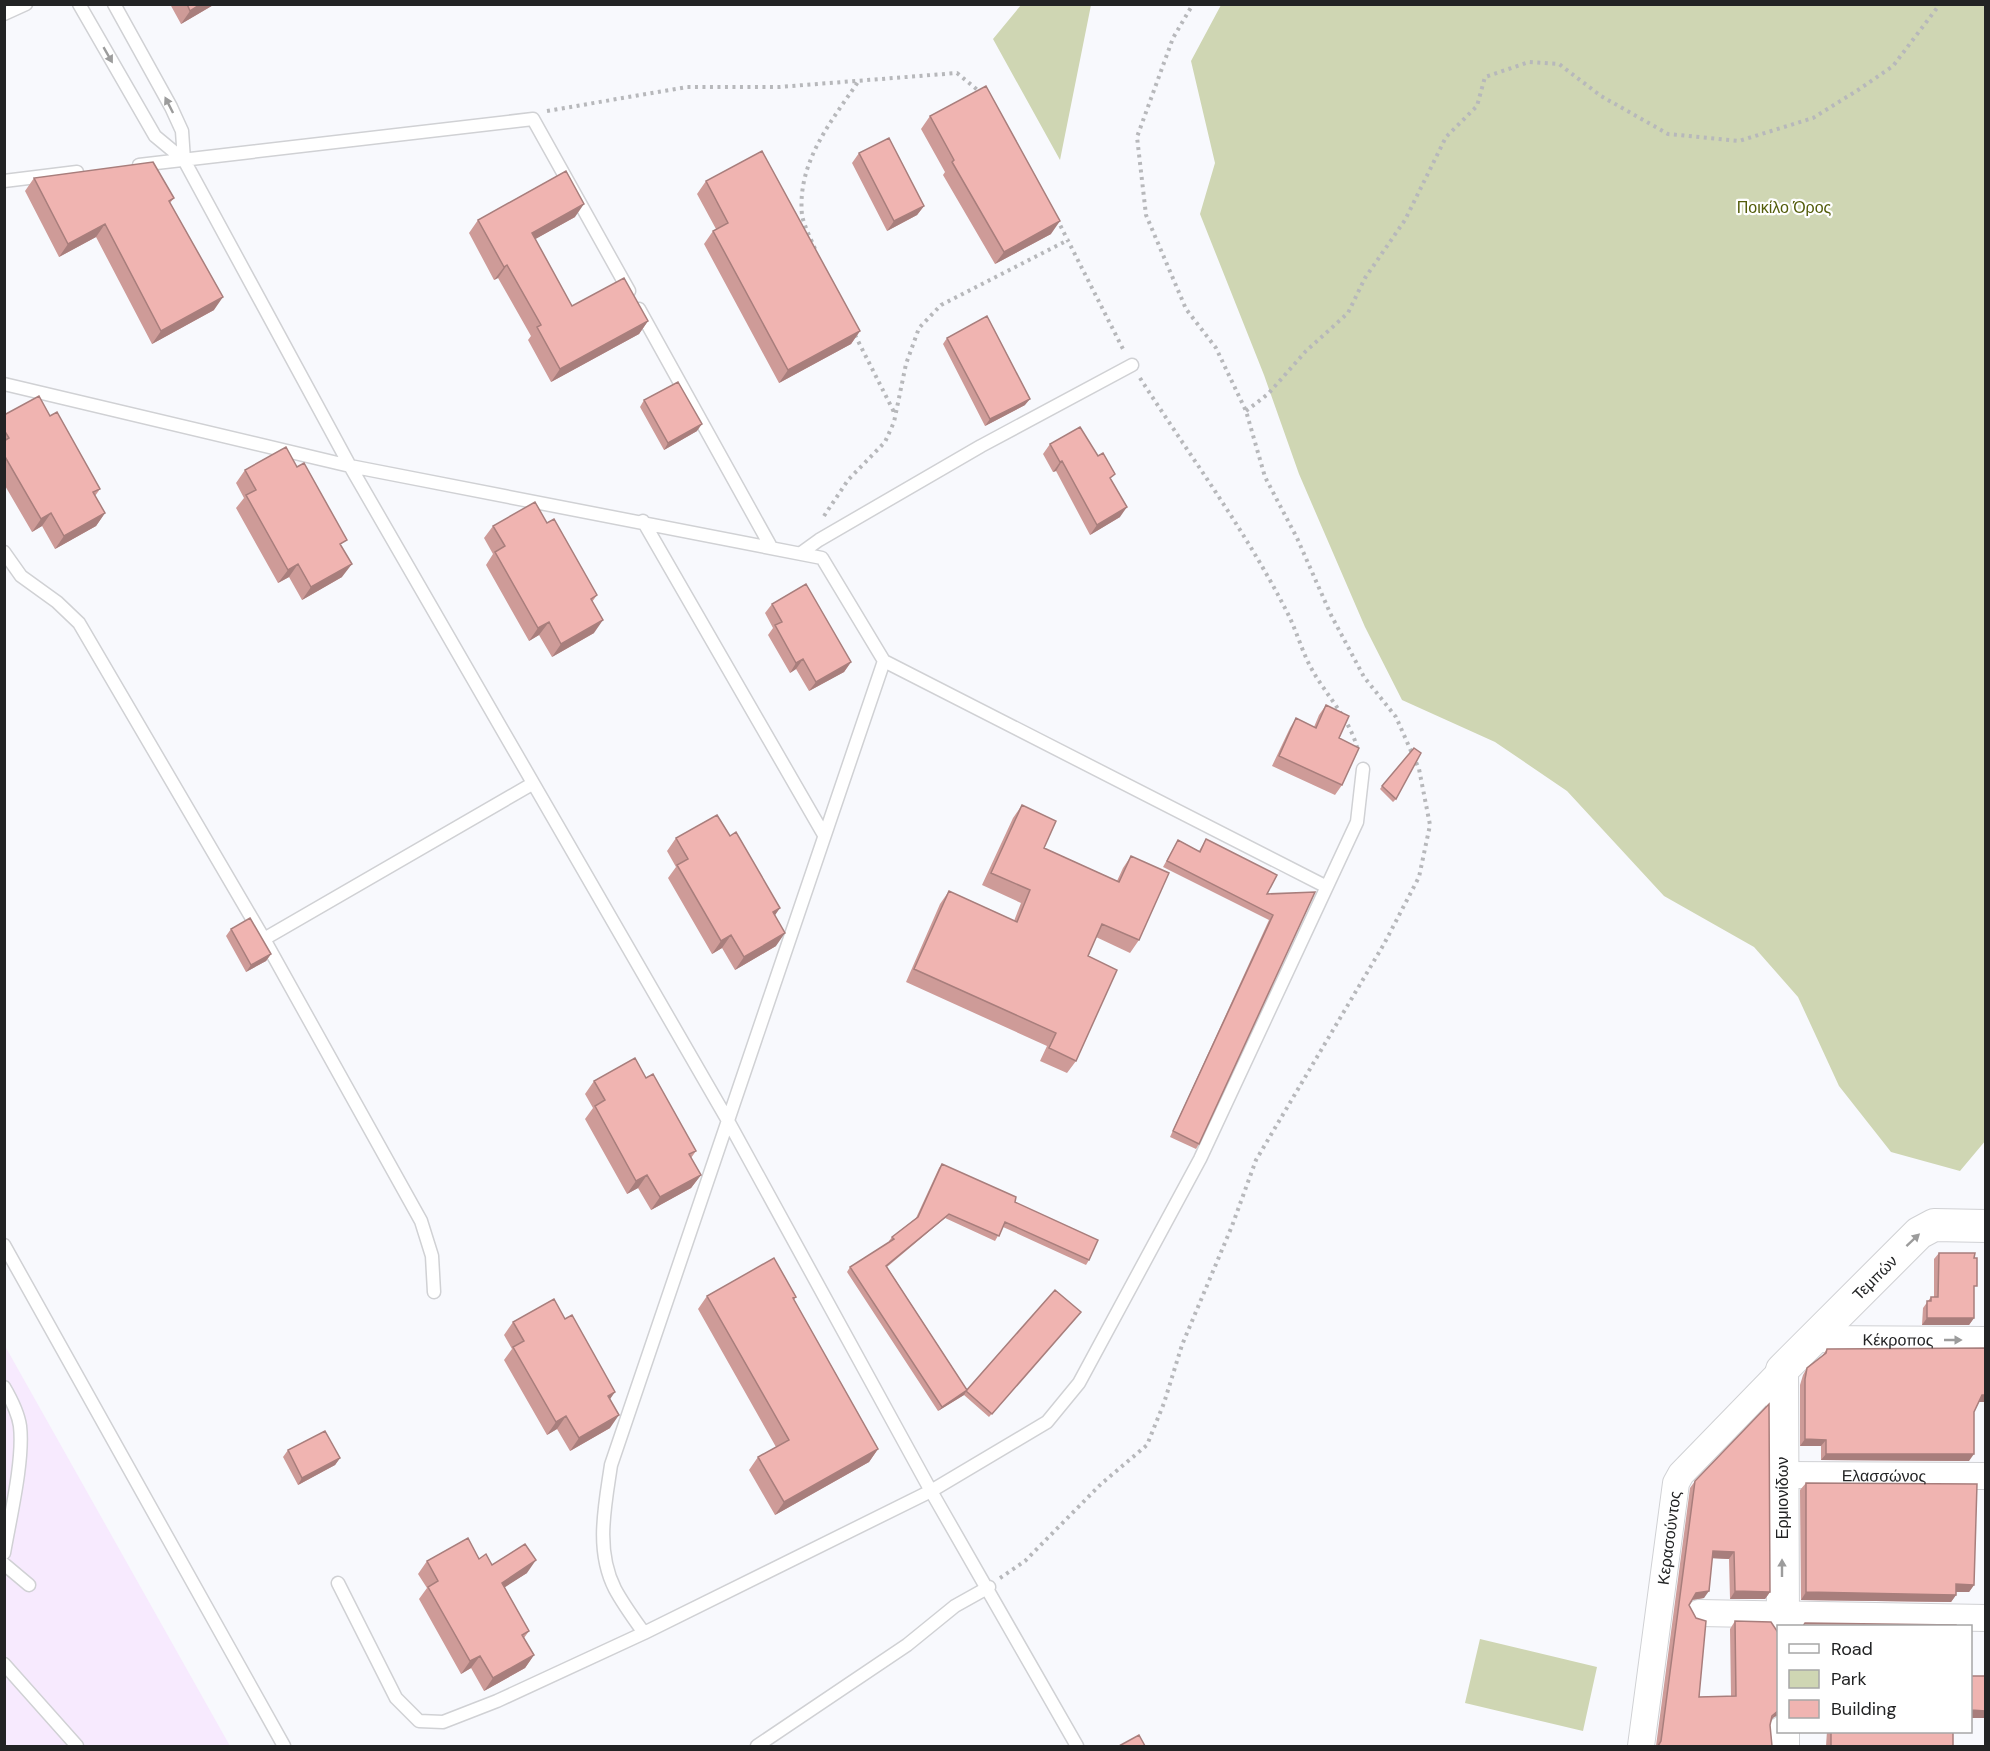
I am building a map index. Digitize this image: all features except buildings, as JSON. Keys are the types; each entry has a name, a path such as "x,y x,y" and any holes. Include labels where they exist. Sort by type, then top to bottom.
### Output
{"street":[{"name":"Τεμπών","path":"1782,1371 1811,1339 1919,1233 1934,1225 1986,1226"},
{"name":"Κέκροπος","path":"1811,1339 1986,1340"},
{"name":"Ερμιονίδων","path":"1782,1371 1783,1620"},
{"name":"Κερασούντος","path":"1641,1746 1676,1483 1682,1474 1782,1371"},
{"name":"Ελασσώνος","path":"1782,1475 1986,1476"},
{"path":"1699,1613 1783,1620 1986,1618"}],"lane":[{"path":"4,14 26,4"},
{"path":"79,4 155,136 184,160 350,466 727,1119 931,1491 989,1587 1077,1746"},
{"path":"114,4 182,131 184,160"},
{"path":"128,167 533,119 771,547"},
{"path":"4,181 94,171"},
{"path":"801,553 819,540 981,446 1132,365"},
{"path":"4,384 350,466 643,521 822,558 884,661 1325,886"},
{"path":"643,521 824,835"},
{"path":"4,552 21,576 57,602 79,623 264,939 421,1221 432,1256 434,1292"},
{"path":"644,1633 614,1588 606,1562 602,1525 611,1465 884,661"},
{"path":"338,1583 396,1698 419,1721 443,1722 496,1701 644,1633 931,1491 1047,1422 1079,1383 1200,1159 1325,886 1357,822 1363,769"},
{"path":"264,939 532,784"},
{"path":"4,1245 284,1746"},
{"path":"4,1387 14,1404 20,1425 20,1449 4,1553"},
{"path":"4,1564 29,1585"},
{"path":"756,1746 906,1645 955,1606 989,1587"},
{"path":"4,1664 77,1746"}],"path":[{"path":"1193,4 1173,38 1137,137 1146,215 1186,309 1216,348 1246,411 1268,394 1306,351 1348,313 1365,278 1405,220 1446,137 1477,106 1485,77 1529,62 1559,64 1601,96 1668,134 1739,141 1813,118 1858,90 1893,66 1941,4"},
{"path":"533,119 546,112 687,87 779,87 957,73 988,99"},
{"path":"816,254 802,216 804,176 819,140 858,81"},
{"path":"1051,209 1132,365 1248,542 1289,615 1310,665 1333,698 1355,737 1363,769"},
{"path":"819,540 823,518 848,480 885,442 896,415 906,364 918,328 941,305 1068,240"},
{"path":"850,324 896,415"}],"shaded area":[{"path":"5,1346 230,1746 5,1746"}],"green space":[{"path":"1021,5 1091,5 1060,160 993,39"},
{"name":"Ποικίλο Όρος","path":"1221,5 1985,5 1986,1140 1960,1171 1891,1152 1839,1086 1798,997 1754,947 1664,896 1567,791 1495,742 1402,700 1365,627 1299,474 1264,375 1200,214 1215,163 1191,61"},
{"path":"1480,1639 1597,1667 1583,1731 1465,1703"}]}
